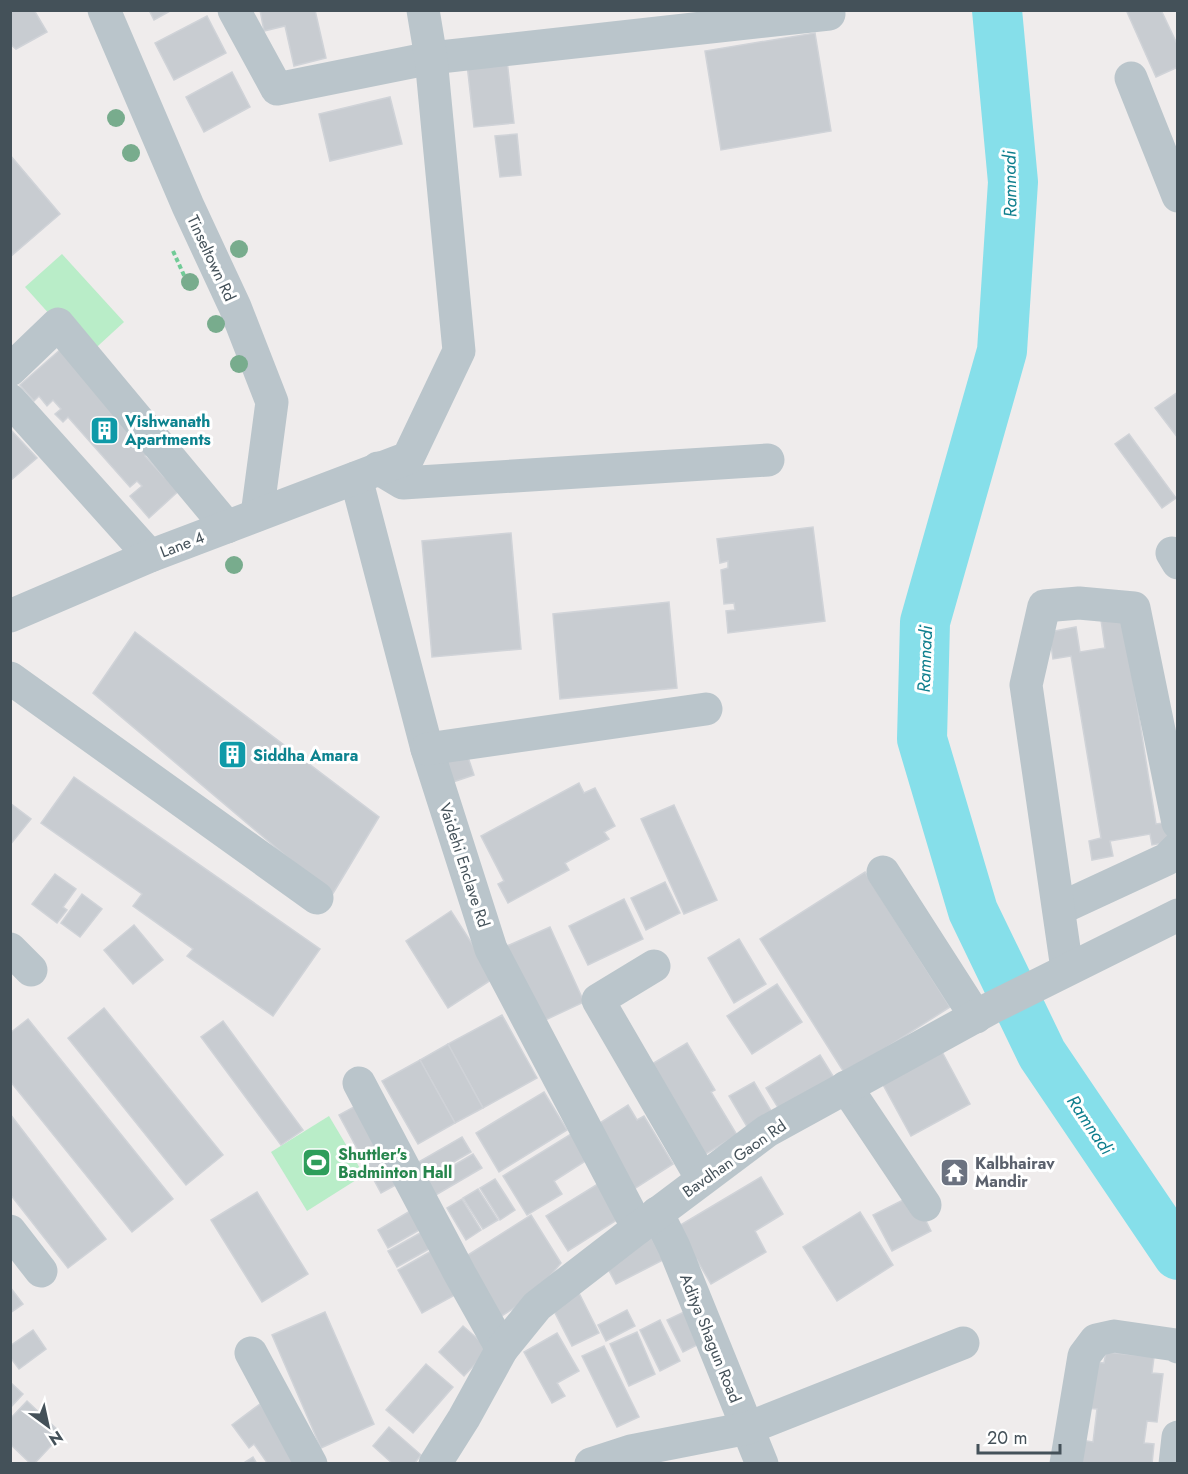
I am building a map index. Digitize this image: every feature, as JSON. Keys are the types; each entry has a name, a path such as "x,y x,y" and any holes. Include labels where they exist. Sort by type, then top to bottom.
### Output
{"street":[{"name":"Tinseltown Rd","path":"104,10 188,206 235,307 272,402 257,515"},
{"path":"234,10 277,89 431,58 829,14"},
{"name":"Lane 4","path":"10,616 150,556 408,458 459,351 431,58 423,10"},
{"path":"1131,78 1178,196"},
{"path":"10,370 58,324 227,527"},
{"path":"10,400 150,556"},
{"path":"367,473 403,483 768,460"},
{"name":"Vaidehi Enclave Rd","path":"367,473 427,749 491,949 647,1220"},
{"path":"1060,973 1059,909 1026,685 1044,606 1079,603 1134,608 1178,823"},
{"path":"10,678 317,898"},
{"path":"427,749 706,709"},
{"path":"1059,909 1167,859 1178,848"},
{"path":"883,872 983,1012"},
{"name":"Bavdhan Gaon Rd","path":"435,1464 464,1418 502,1349 537,1306 702,1179 767,1131 846,1087 983,1012 1178,915"},
{"path":"654,966 598,1000 702,1179"},
{"path":"359,1083 502,1349"},
{"path":"846,1087 925,1205"},
{"name":"Aditya Shagun Road","path":"647,1220 674,1247 762,1464"},
{"path":"10,1231 41,1271"},
{"path":"1066,1464 1084,1356 1096,1340 1114,1336 1178,1347"},
{"path":"591,1464 631,1451 748,1428 963,1343"},
{"path":"251,1353 311,1464"},
{"path":"1175,1464 1178,1437"}],"green space":[{"path":"62,254 124,322 87,356 25,287"},
{"name":"Shuttler's Badminton Hall","path":"329,1116 364,1175 307,1211 271,1152"}],"building":[{"path":"10,10 34,10 47,32 16,49 10,44"},
{"path":"149,10 172,10 154,20"},
{"path":"260,10 315,10 326,58 294,66 285,26 264,31"},
{"path":"1129,10 1161,10 1178,46 1178,67 1156,77 1127,12"},
{"path":"207,16 226,53 174,80 155,43"},
{"path":"815,33 831,131 721,150 705,51"},
{"path":"507,60 514,123 474,127 467,64"},
{"path":"232,72 250,107 204,132 186,97"},
{"path":"390,97 402,144 330,161 319,114"},
{"path":"517,134 521,175 500,177 495,136"},
{"path":"10,155 60,214 10,257"},
{"name":"Vishwanath Apartments","path":"70,341 154,448 145,456 164,477 183,487 149,518 130,496 142,486 137,481 130,487 68,417 63,422 55,414 61,409 53,400 47,406 39,396 34,401 20,385"},
{"path":"1178,392 1178,438 1155,408"},
{"path":"10,429 37,458 10,481"},
{"path":"1129,434 1176,498 1162,508 1115,444"},
{"path":"813,527 825,621 728,633 726,611 735,610 734,603 724,604 721,570 728,568 728,561 720,563 717,539"},
{"path":"511,533 521,649 432,657 422,541"},
{"path":"669,602 677,688 560,699 553,614"},
{"path":"1128,615 1128,648 1156,824 1170,822 1174,841 1152,845 1150,834 1110,841 1113,856 1092,860 1089,841 1101,838 1071,656 1053,659 1049,632 1076,627 1080,652 1105,648 1101,620"},
{"name":"Siddha Amara","path":"135,632 379,817 332,895 93,693"},
{"path":"467,754 474,775 450,783 443,761"},
{"path":"74,777 320,949 273,1016 187,956 193,949 133,906 142,894 41,823"},
{"path":"579,783 584,793 595,788 615,826 604,832 609,839 565,863 569,870 508,903 498,884 504,881 481,836"},
{"path":"10,803 31,819 10,845"},
{"path":"674,805 717,900 684,914 641,819"},
{"path":"865,872 950,1007 845,1074 760,939"},
{"path":"55,874 76,889 63,907 67,910 57,923 32,904"},
{"path":"665,882 680,913 646,930 631,898"},
{"path":"82,894 102,909 80,937 61,923"},
{"path":"624,899 643,939 588,965 569,926"},
{"path":"451,911 494,978 448,1008 406,941"},
{"path":"134,925 163,960 133,984 104,950"},
{"path":"550,927 584,1002 541,1022 507,946"},
{"path":"739,939 766,984 734,1003 708,958"},
{"path":"777,984 802,1022 752,1054 727,1016"},
{"path":"104,1008 223,1155 186,1185 68,1038"},
{"path":"502,1015 537,1078 483,1108 448,1044"},
{"path":"28,1019 173,1199 132,1232 10,1081 10,1033"},
{"path":"223,1021 303,1130 281,1145 201,1037"},
{"path":"687,1043 715,1090 711,1092 737,1135 704,1155 647,1067"},
{"path":"448,1044 483,1108 455,1123 420,1060"},
{"path":"940,1048 970,1104 911,1136 881,1081"},
{"path":"820,1055 836,1081 782,1114 766,1088"},
{"path":"420,1060 455,1123 418,1144 382,1081"},
{"path":"754,1082 774,1116 749,1130 729,1096"},
{"path":"544,1092 567,1130 499,1172 476,1133"},
{"path":"363,1102 405,1180 381,1193 339,1115"},
{"path":"628,1105 637,1120 644,1116 673,1164 631,1191 592,1128"},
{"path":"10,1114 106,1239 68,1268 10,1194"},
{"path":"571,1134 587,1160 554,1181 562,1194 527,1215 503,1176"},
{"path":"462,1137 471,1152 419,1182 410,1167"},
{"path":"473,1154 482,1168 429,1199 420,1185"},
{"path":"761,1177 783,1214 755,1231 766,1252 711,1284 697,1260 691,1263 672,1230"},
{"path":"495,1179 515,1210 500,1220 480,1188"},
{"path":"601,1182 623,1216 568,1251 546,1216"},
{"path":"478,1189 498,1220 483,1229 463,1198"},
{"path":"257,1192 308,1274 262,1302 211,1220"},
{"path":"913,1195 931,1231 892,1251 873,1215"},
{"path":"462,1199 481,1230 466,1240 447,1208"},
{"path":"410,1211 421,1229 388,1248 378,1230"},
{"path":"860,1212 893,1265 837,1301 803,1247"},
{"path":"531,1215 561,1263 533,1296 497,1319 460,1260"},
{"path":"429,1228 438,1244 397,1267 388,1251"},
{"path":"651,1237 663,1260 616,1284 604,1261"},
{"path":"440,1246 464,1290 422,1313 398,1270"},
{"path":"10,1287 23,1304 10,1313"},
{"path":"579,1293 599,1333 572,1346 552,1307"},
{"path":"627,1310 635,1326 606,1341 598,1325"},
{"path":"686,1311 701,1343 683,1352 667,1320"},
{"path":"325,1312 374,1424 321,1448 272,1335"},
{"path":"660,1320 680,1361 660,1371 640,1330"},
{"path":"463,1326 489,1349 464,1376 439,1352"},
{"path":"33,1330 46,1349 19,1369 10,1357 10,1346"},
{"path":"637,1332 655,1374 629,1386 610,1344"},
{"path":"557,1333 579,1371 557,1383 565,1396 552,1403 524,1352"},
{"path":"604,1346 639,1417 617,1427 582,1356"},
{"path":"1106,1352 1154,1357 1152,1373 1163,1374 1157,1422 1147,1421 1144,1443 1154,1444 1152,1464 1078,1464 1081,1440 1093,1442 1097,1409 1087,1408 1093,1362 1104,1363"},
{"path":"426,1364 453,1387 413,1433 386,1410"},
{"path":"10,1382 23,1394 10,1408"},
{"path":"27,1401 62,1434 34,1464 31,1464 10,1444 10,1419"},
{"path":"260,1404 301,1464 268,1464 254,1444 249,1448 232,1425"},
{"path":"389,1427 421,1455 414,1464 393,1464 373,1446"},
{"path":"253,1457 257,1464 242,1464"}],"waterway":[{"name":"Ramnadi","path":"997,10 1013,182 1002,351 925,622 922,739 973,911 1042,1054 1178,1255"}],"place":[{"name":"Vishwanath Apartments","path":"104,430"},
{"name":"Siddha Amara","path":"232,755"},
{"name":"Shuttler's Badminton Hall","path":"317,1163"},
{"name":"Kalbhairav Mandir","path":"954,1172"}]}
